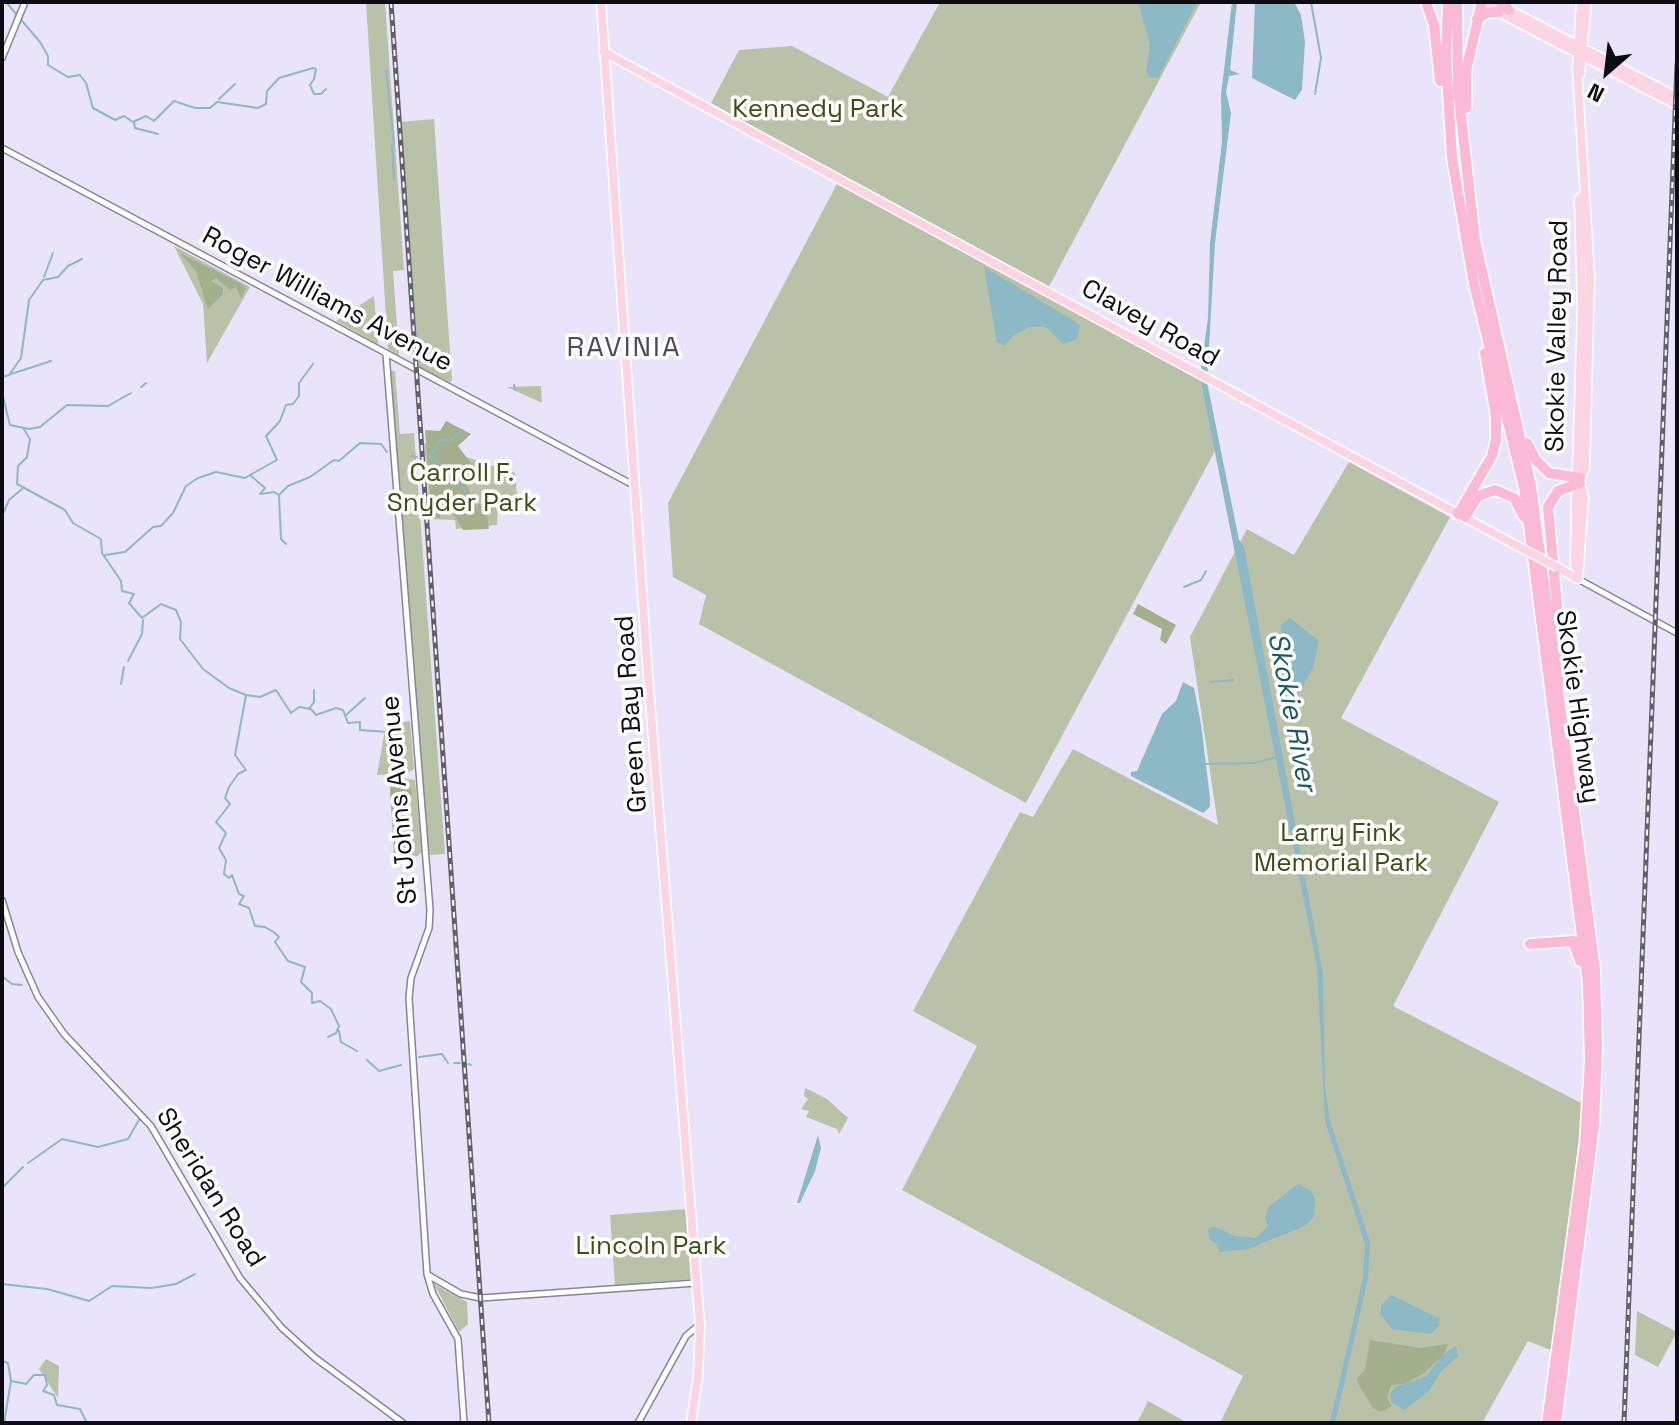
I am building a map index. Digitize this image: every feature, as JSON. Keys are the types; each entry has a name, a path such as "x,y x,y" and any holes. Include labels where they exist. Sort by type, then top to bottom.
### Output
{"highway":[{"path":"1426,2 1434,25 1452,158"},
{"name":"Skokie Highway","path":"1448,2 1446,59 1452,158 1474,284 1524,487 1582,914 1590,1061 1581,1182 1547,1423"},
{"name":"Skokie Highway","path":"1457,2 1458,90 1469,201 1537,524 1593,948 1597,1060 1591,1157 1556,1423"},
{"path":"1469,201 1465,87 1480,3"},
{"path":"1477,19 1501,7"},
{"path":"1461,516 1492,456 1496,440 1496,416 1474,284"},
{"path":"1507,378 1528,446 1536,460 1554,475 1580,481"},
{"path":"1567,748 1563,655 1548,507 1558,491 1580,481"},
{"path":"1461,516 1473,501 1495,490 1508,493 1519,503 1543,625"},
{"path":"1582,914 1575,933 1530,944 1568,940 1577,944 1590,1061"}],"main road":[{"name":"Green Bay Road","path":"601,2 700,1325 698,1376 691,1423"},
{"path":"1581,2 1581,51"},
{"path":"1581,51 1587,2"},
{"path":"1480,3 1501,7 1673,99"},
{"name":"Skokie Valley Road","path":"1578,579 1584,497 1577,468 1586,308 1587,200 1583,195 1581,51"},
{"name":"Clavey Road","path":"604,52 1578,579"},
{"name":"Skokie Valley Road","path":"1578,579 1576,495 1580,481"},
{"path":"1473,501 1472,513 1486,528"},
{"path":"1557,567 1567,563 1576,552"}],"street":[{"path":"2,58 25,2"},
{"name":"Roger Williams Avenue","path":"2,148 635,486"},
{"name":"St Johns Avenue","path":"386,354 430,910 429,928 411,978 409,998 427,1274 433,1294 458,1339 464,1423"},
{"name":"Clavey Road","path":"1578,579 1677,633"},
{"name":"Sheridan Road","path":"2,900 15,944 38,997 64,1034 151,1126 240,1278 276,1321 316,1359 403,1423"},
{"path":"427,1274 461,1294 481,1298 696,1283"},
{"path":"638,1423 686,1336 700,1325"}],"green space":[{"path":"366,2 385,2 404,270 393,271 399,355 388,349"},
{"name":"Kennedy Park","path":"940,2 1201,2 1045,294 1200,377 1216,449 1026,803 699,624 706,595 673,577 668,503 837,184 845,177 711,103 739,50 792,46 888,97"},
{"path":"434,119 452,381 449,382 419,367 401,122"},
{"path":"174,246 250,287 207,363 203,304"},
{"path":"180,253 242,284 246,288 241,298 236,287 230,290 216,278 211,281 223,288 223,294 208,309 196,271"},
{"path":"374,296 378,344 336,321"},
{"path":"391,371 395,371 400,434 414,433 445,854 428,855"},
{"path":"541,386 542,403 507,387"},
{"path":"446,421 471,434 458,446 473,466 463,478 477,507 479,503 486,509 488,504 498,503 487,515 489,529 463,530 449,507 449,501 444,498 439,500 440,518 432,516 425,430 440,431"},
{"name":"Carroll F. Snyder Park","path":"424,443 515,473 518,507 498,508 497,525 456,529 455,520 431,519"},
{"name":"Larry Fink Memorial Park","path":"1349,462 1450,517 1341,718 1499,802 1393,1006 1583,1104 1553,1351 1528,1341 1482,1423 1220,1423 1243,1376 902,1190 977,1046 913,1011 1020,812 1033,817 1073,749 1218,825 1190,637 1247,529 1294,555"},
{"path":"1138,604 1176,625 1166,644 1160,640 1162,629 1133,614"},
{"path":"410,721 414,769 406,774 377,775 386,724"},
{"path":"401,778 415,780 422,851 418,856 394,857 390,782"},
{"path":"404,783 412,794 403,806 410,827 404,835 404,850 395,855 390,791 391,785"},
{"path":"805,1088 827,1099 848,1118 839,1134 837,1129 806,1117 809,1111 801,1109 808,1099 804,1096"},
{"name":"Lincoln Park","path":"687,1209 692,1279 615,1285 610,1215"},
{"path":"434,1284 467,1302 468,1324 459,1332"},
{"path":"1637,1311 1677,1332 1658,1367 1635,1355"},
{"path":"1370,1340 1420,1348 1448,1344 1444,1354 1424,1373 1404,1384 1391,1385 1387,1399 1392,1406 1381,1412 1373,1408 1357,1378 1365,1370"},
{"path":"46,1359 59,1366 58,1398 39,1369"},
{"path":"1148,1401 1188,1423 1137,1423"}],"shaded area":[{"path":"1138,2 1197,2 1158,78 1150,78 1146,72 1150,44"},
{"path":"1232,2 1237,2 1230,70 1240,74 1229,76 1226,92 1231,113 1215,243 1207,382 1239,540 1244,547 1323,975 1325,1087 1330,1121 1370,1242 1368,1278 1335,1423 1330,1423 1363,1278 1365,1244 1325,1121 1317,966 1200,377 1208,318 1210,243 1222,142 1221,95"},
{"path":"1255,2 1294,2 1301,15 1305,42 1302,90 1295,100 1252,78"},
{"path":"984,267 1076,322 1080,326 1077,339 1063,344 1046,327 1029,327 1014,335 1005,345 997,343"},
{"path":"1290,618 1319,641 1313,668 1294,702 1284,697 1276,659 1282,637 1281,625"},
{"path":"1183,682 1194,688 1201,724 1210,798 1210,807 1203,813 1131,776 1131,772 1137,771 1162,714 1176,701"},
{"path":"818,1135 821,1148 815,1171 800,1203 797,1203"},
{"path":"1298,1184 1311,1191 1315,1200 1314,1216 1307,1225 1248,1249 1219,1252 1217,1244 1209,1239 1208,1229 1213,1226 1235,1236 1256,1238 1268,1226 1265,1217 1269,1207"},
{"path":"1391,1295 1440,1319 1439,1326 1430,1334 1392,1329 1380,1314 1381,1306"},
{"path":"1456,1346 1458,1356 1441,1371 1429,1391 1404,1410 1392,1403 1390,1394 1395,1387 1427,1376 1439,1358"}],"waterway":[{"path":"6,2 40,42 48,56 48,65 68,77 80,75 86,83 93,108 115,120 124,116 133,122 146,116 154,121 174,101 195,108 210,108 217,102 258,108 266,104 267,91 279,78 313,68 316,69 310,85 314,94 321,94 326,89"},
{"path":"1311,2 1321,58 1315,94"},
{"path":"386,71 394,144"},
{"path":"219,99 235,84"},
{"path":"134,123 135,128 158,134"},
{"path":"392,145 394,180"},
{"path":"44,277 53,253"},
{"path":"2,377 9,375 21,358 29,300 43,280 58,277 68,266 82,259"},
{"path":"11,374 51,361"},
{"path":"250,475 277,460 266,436 280,421 286,405 293,404 299,396 299,383 313,364"},
{"path":"141,387 146,383"},
{"path":"514,385 515,390"},
{"path":"2,393 10,425 29,429 40,427 67,405 108,406 131,393"},
{"path":"23,428 30,439 27,457 18,466 17,484 65,510 73,523 101,539 102,553 121,581 122,591 134,594 129,603 142,618 161,604 176,610 181,622 180,639 203,669 229,688 246,695 260,697 276,690 291,713 299,707 311,709 316,715 336,708 343,710 348,723 360,722 360,730 401,733"},
{"path":"429,458 441,439 450,441 462,430"},
{"path":"105,555 125,552 153,527 161,526 173,513 186,486 198,478 216,472 245,478 250,475 265,488 260,494 274,492 279,495 288,486 310,477 334,460 339,461 360,443 381,444 387,452"},
{"path":"412,456 417,457"},
{"path":"432,457 455,476 464,488 466,500"},
{"path":"2,516 9,500 22,489"},
{"path":"279,496 281,539 286,544"},
{"path":"1184,587 1201,580 1206,571"},
{"path":"128,661 142,634 143,620"},
{"path":"121,684 124,667"},
{"path":"1211,682 1233,680"},
{"path":"309,709 314,702 314,690"},
{"path":"246,695 235,755 246,770 238,774 229,787 225,798 230,804 216,822 226,833 219,848 226,860 224,874 229,878 232,875 239,894 244,896 239,904 249,908 255,926 275,933 279,937 275,942 288,961 305,967 301,982 312,993 312,1003 320,1001 331,1009 339,1026 336,1033 328,1037"},
{"path":"346,715 365,698"},
{"name":"Skokie River","path":"1204,764 1254,763 1278,757"},
{"path":"2,976 12,984 22,985"},
{"path":"339,1031 341,1042 357,1051"},
{"path":"419,1057 442,1054 448,1063"},
{"path":"367,1060 379,1071 401,1065"},
{"path":"454,1063 460,1063"},
{"path":"28,1163 62,1139 98,1147 128,1139 140,1118"},
{"path":"2,1188 23,1167"},
{"path":"2,1284 47,1289 89,1301 112,1286 151,1288 176,1284 195,1274"},
{"path":"2,1361 8,1363 11,1381 26,1384 34,1375 45,1375 47,1385 43,1391 54,1395 57,1405 80,1409 87,1423"},
{"path":"4,1423 11,1381"}],"railway":[{"path":"391,2 489,1423"},
{"path":"1624,1423 1677,64"}],"district":[{"name":"RAVINIA","path":"624,348"}]}
